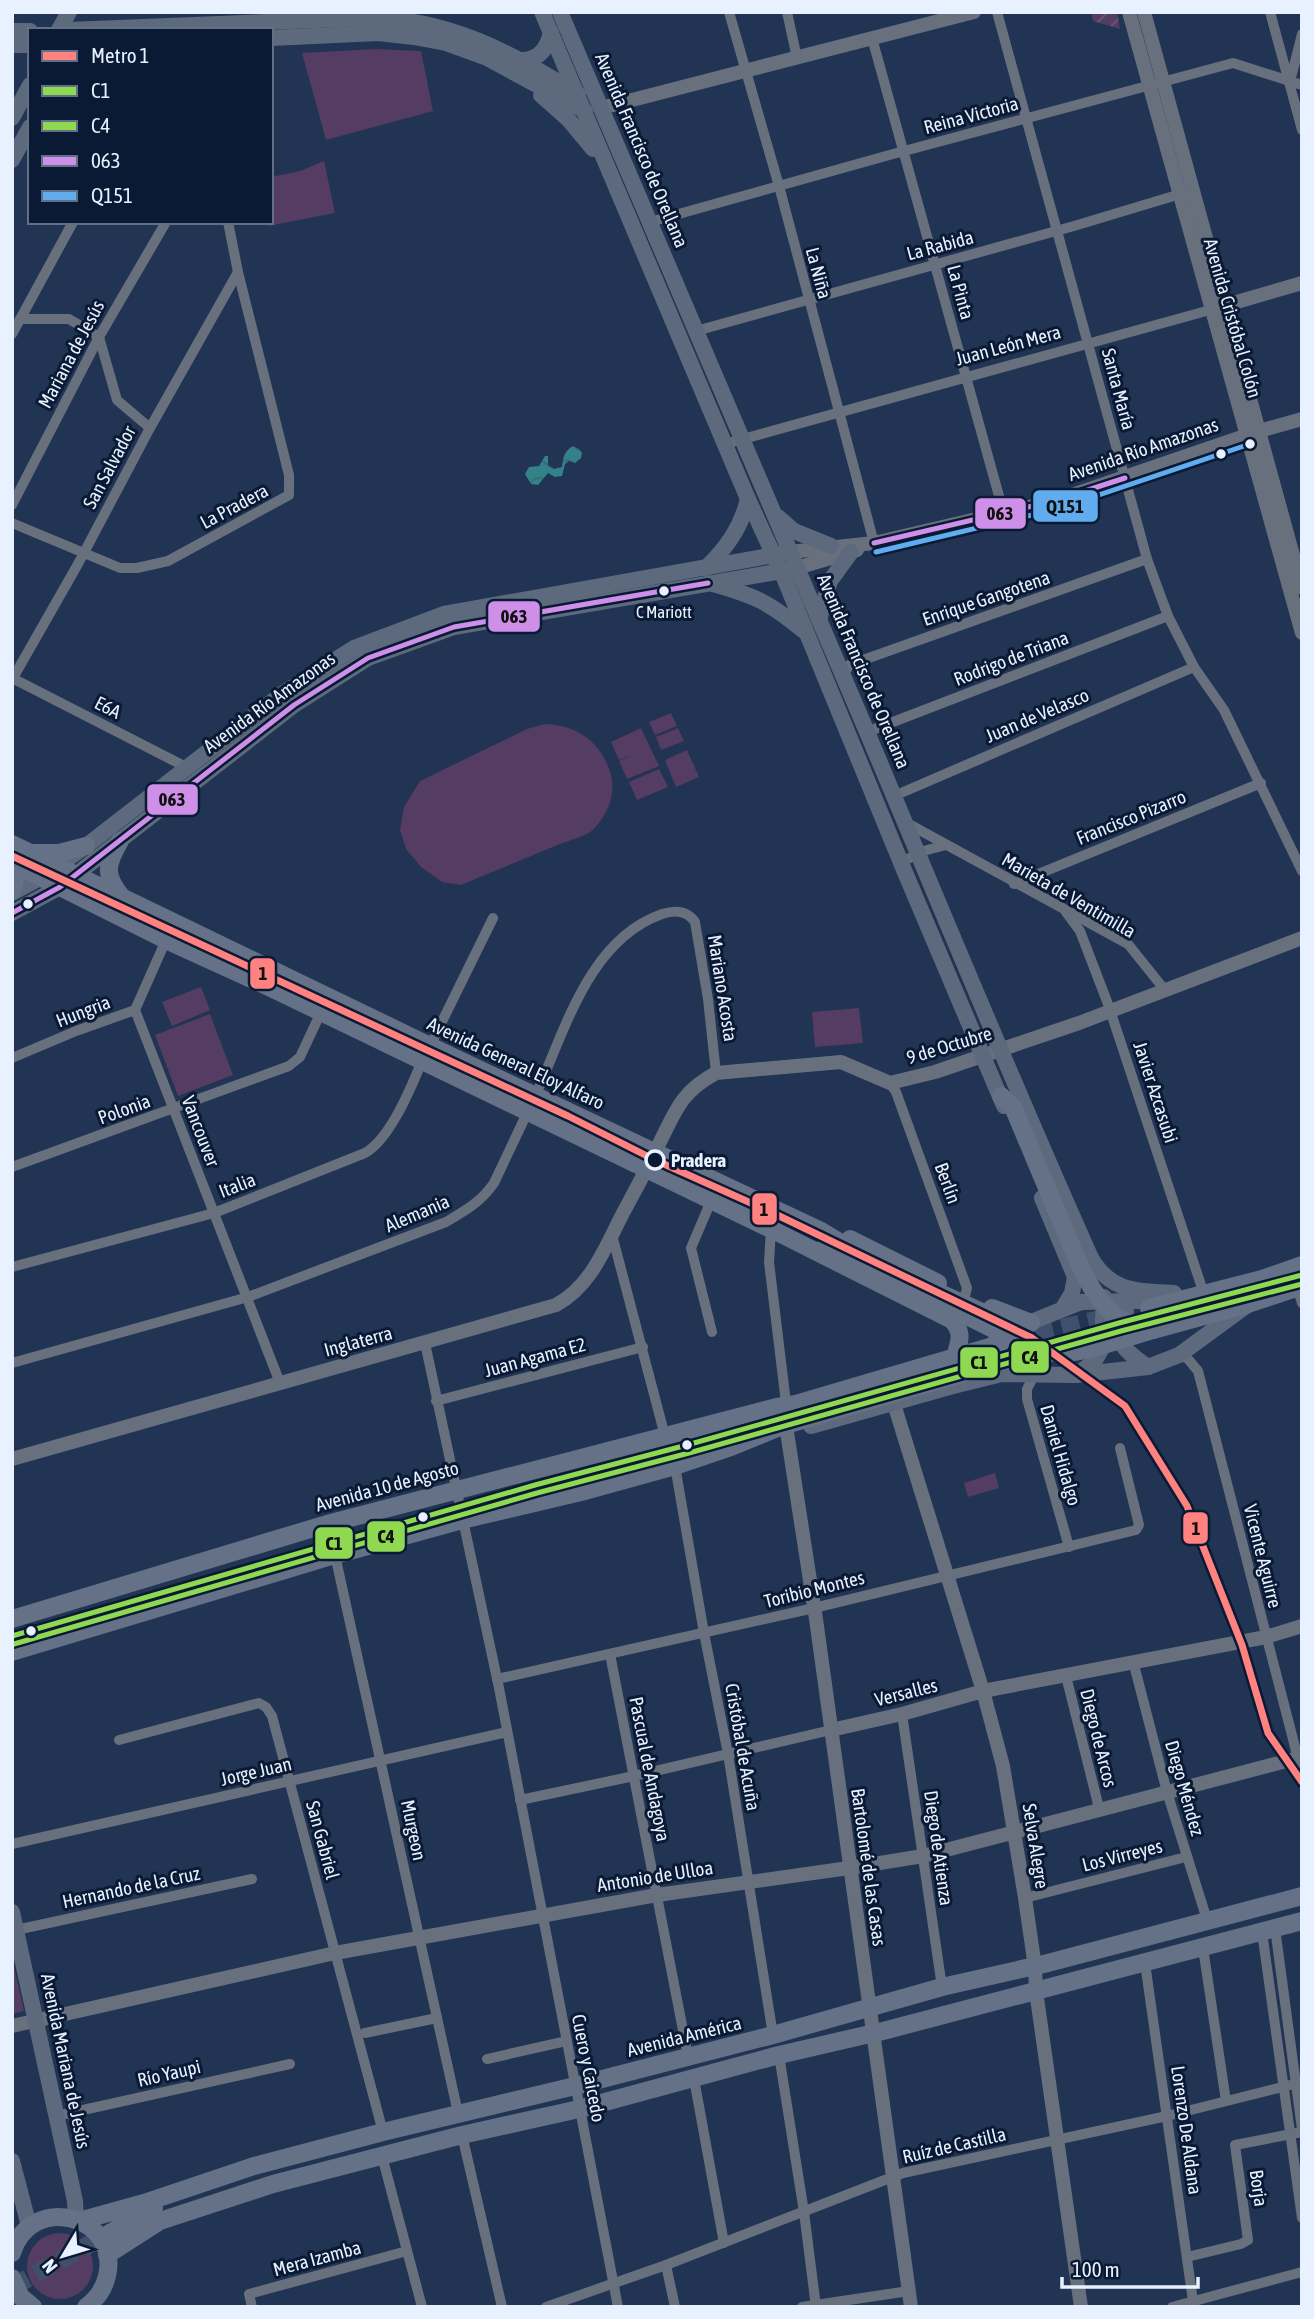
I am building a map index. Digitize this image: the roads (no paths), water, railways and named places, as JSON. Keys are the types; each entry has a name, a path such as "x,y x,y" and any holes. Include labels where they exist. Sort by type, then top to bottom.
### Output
{"main road":[{"path":"61,28 69,12"},
{"path":"83,28 91,12"},
{"name":"Avenida Francisco de Orellana","path":"542,12 806,632 1075,1277 1072,1293 1063,1308"},
{"name":"Avenida Francisco de Orellana","path":"560,12 867,732 1030,1123 1091,1257 1103,1276 1115,1284 1136,1291 1174,1293"},
{"path":"103,28 302,16 387,18 419,22 458,32 489,44 584,112 601,108"},
{"path":"518,67 538,56 547,46 551,32"},
{"path":"273,38 363,33 414,37 464,48 518,67 575,92 601,108"},
{"path":"518,67 568,119 609,172"},
{"path":"12,118 28,89"},
{"path":"12,160 28,131"},
{"path":"624,205 639,222 650,222"},
{"path":"748,499 735,536 707,575 775,607 806,632"},
{"path":"772,510 794,531 831,546"},
{"name":"Avenida Río Amazonas","path":"12,913 76,876 293,705 368,658 454,627 707,575 789,552"},
{"path":"819,620 830,580 851,552"},
{"name":"Avenida Río Amazonas","path":"12,892 40,878 86,846 282,694 354,648 444,614 707,575 797,568"},
{"path":"827,683 843,676"},
{"path":"120,841 108,869 111,882 121,896"},
{"name":"Avenida General Eloy Alfaro","path":"12,844 121,896 426,1054 527,1112 776,1232"},
{"path":"29,852 58,853 86,846"},
{"name":"Avenida General Eloy Alfaro","path":"12,863 166,940 325,1004"},
{"path":"12,870 15,880 12,892"},
{"name":"Avenida General Eloy Alfaro","path":"426,1054 535,1095 655,1152 823,1239 1002,1321"},
{"path":"1001,1096 1013,1107 1093,1290 1113,1314 1133,1325 1153,1331"},
{"path":"776,1232 823,1239 845,1237 965,1296 1031,1323"},
{"path":"776,1232 952,1320 959,1328 961,1339 957,1350"},
{"path":"823,1239 1040,1352 1067,1353 1091,1349 1295,1292"},
{"path":"1065,1254 1084,1266 1091,1257"},
{"path":"1075,1375 1094,1362 1102,1348 1104,1301 1091,1257"},
{"name":"Avenida 10 de Agosto","path":"1144,1305 1174,1293 1294,1267"},
{"name":"Avenida 10 de Agosto","path":"12,1619 320,1526 782,1405 957,1350 1081,1303 1104,1301 1144,1305 1262,1279 1294,1267"},
{"path":"1169,1318 1295,1292"},
{"path":"1081,1303 1096,1311 1105,1322"},
{"path":"731,1447 992,1376 1075,1375 1149,1367 1179,1355 1248,1304"},
{"path":"1144,1305 1126,1311 1119,1321 1118,1336 1123,1347 1149,1367"},
{"name":"Avenida 10 de Agosto","path":"782,1405 796,1404 1000,1344"},
{"path":"12,1653 335,1555 676,1466 785,1425 986,1367"},
{"name":"Avenida América","path":"22,2229 55,2216 78,2220 144,2203 254,2166 773,2035 942,1987 1208,1923 1302,1896"},
{"name":"Avenida Mariana de Jesús","path":"12,1912 78,2220"},
{"path":"110,2233 133,2221 273,2184 462,2135 579,2109 779,2055 873,2034 1302,1921"},
{"path":"12,2161 17,2178 22,2229 12,2253"},
{"path":"133,2221 138,2215 254,2166"},
{"path":"12,2203 17,2178"},
{"path":"107,2255 160,2221 273,2184"},
{"path":"78,2220 97,2235 107,2255 105,2283 94,2303"},
{"path":"12,2278 22,2297 33,2307"}],"street":[{"name":"La Niña","path":"729,12 779,186 874,543"},
{"path":"787,12 797,58"},
{"path":"601,108 974,12"},
{"name":"Santa María","path":"997,12 1147,559 1168,616 1194,667 1224,710 1302,871"},
{"name":"Avenida Cristóbal Colón","path":"1129,12 1156,84 1253,433 1302,588"},
{"name":"Avenida Cristóbal Colón","path":"1144,12 1156,84"},
{"path":"1270,12 1302,130"},
{"path":"1288,80 1302,34"},
{"name":"La Pinta","path":"872,38 1004,514"},
{"name":"Reina Victoria","path":"650,222 1233,63 1302,85"},
{"name":"La Rabida","path":"696,331 1186,193"},
{"path":"12,334 72,224"},
{"name":"Mariana de Jesús","path":"12,505 99,337 165,224"},
{"name":"La Pradera","path":"12,523 120,568 153,565 180,554 289,495 289,475 228,224"},
{"name":"San Salvador","path":"13,678 238,272"},
{"name":"Juan León Mera","path":"725,444 1302,283"},
{"path":"20,319 69,319 99,337 117,400 150,428"},
{"name":"Avenida Río Amazonas","path":"789,552 874,543 1004,514 1054,501 1302,419"},
{"name":"Avenida Cristóbal Colón","path":"1253,433 1302,633"},
{"name":"Avenida Río Amazonas","path":"797,568 874,543"},
{"name":"Enrique Gangotena","path":"843,676 849,665 1147,559"},
{"name":"Rodrigo de Triana","path":"867,732 1168,616"},
{"name":"Juan de Velasco","path":"894,796 1194,667"},
{"name":"E6A","path":"13,678 186,767"},
{"name":"Francisco Pizarro","path":"1014,884 1261,783"},
{"name":"Marieta de Ventimilla","path":"905,822 1128,944 1164,989"},
{"path":"901,862 946,845"},
{"name":"Alemania","path":"12,1363 248,1297 446,1222 474,1206 494,1183 577,1002 600,961 621,939 649,920 673,912 685,912"},
{"name":"Mariano Acosta","path":"685,912 695,922 705,977 716,1073"},
{"name":"Javier Azcasubi","path":"1066,912 1080,931 1110,1010 1202,1288"},
{"name":"Italia","path":"12,1267 214,1213 373,1149 390,1127 493,918"},
{"name":"9 de Octubre","path":"716,1073 841,1062 890,1083 935,1072 1001,1049 1302,938"},
{"name":"Hungria","path":"12,1058 135,1010 166,940"},
{"name":"Polonia","path":"12,1167 296,1062 325,1004"},
{"name":"Vancouver","path":"135,1010 280,1382"},
{"path":"646,1170 680,1101 701,1082 716,1073"},
{"name":"Berlín","path":"890,1083 896,1093 967,1288 965,1296"},
{"name":"Inglaterra","path":"12,1459 556,1305 573,1295 587,1279 646,1170"},
{"path":"711,1200 691,1248 712,1332"},
{"path":"776,1232 769,1262 782,1405"},
{"path":"612,1235 665,1436"},
{"name":"Cuero y Caicedo","path":"425,1343 497,1679 618,2307"},
{"name":"Juan Agama E2","path":"436,1401 643,1347"},
{"name":"Vicente Aguirre","path":"1179,1355 1188,1359 1198,1371 1266,1637 1300,1757 1302,1774"},
{"name":"Daniel Hidalgo","path":"1035,1374 1027,1389 1027,1399 1069,1547"},
{"name":"Selva Alegre","path":"894,1404 983,1691 1003,1766 1026,1898 1081,2307"},
{"name":"Bartolomé de las Casas","path":"787,1432 911,2307"},
{"name":"Toribio Montes","path":"497,1679 814,1608 1139,1528 1119,1448"},
{"name":"Cristóbal de Acuña","path":"676,1466 704,1633 728,1754 773,2035"},
{"name":"Murgeon","path":"335,1555 458,2113"},
{"name":"Versalles","path":"520,1800 902,1714 983,1691 1266,1637 1302,1626"},
{"name":"Pascual de Andagoya","path":"610,1654 688,2056"},
{"name":"Diego Méndez","path":"1133,1661 1167,1792 1208,1923"},
{"name":"Diego de Arcos","path":"1066,1675 1099,1808"},
{"name":"San Gabriel","path":"119,1740 259,1703 266,1706 272,1716 383,2132"},
{"name":"Diego de Atienza","path":"902,1714 942,1987"},
{"name":"Jorge Juan","path":"12,1844 507,1732"},
{"name":"Antonio de Ulloa","path":"12,2026 335,1953 541,1914 923,1856 1300,1757"},
{"name":"Los Virreyes","path":"1026,1898 1186,1857"},
{"name":"Hernando de la Cruz","path":"16,1930 252,1879"},
{"path":"1269,1930 1294,2084 1302,2218"},
{"path":"1203,1948 1226,2101"},
{"name":"Lorenzo De Aldana","path":"1145,1963 1193,2301"},
{"path":"365,2033 437,2018"},
{"path":"487,2059 566,2040"},
{"path":"779,2055 816,2306"},
{"name":"Río Yaupi","path":"56,2116 290,2064"},
{"path":"694,2079 724,2243"},
{"name":"Ruíz de Castilla","path":"546,2307 666,2265 903,2173 1167,2116 1294,2084"},
{"name":"Borja","path":"1187,2257 1248,2240 1236,2146 1298,2132"},
{"path":"462,2135 502,2307"},
{"path":"382,2156 422,2307"},
{"name":"Mera Izamba","path":"252,2307 250,2294 407,2252"},
{"path":"666,2265 675,2307"},
{"path":"1171,2307 1302,2272"},
{"path":"802,2307 909,2291"}],"water":[{"path":"573,446 582,453 581,458 575,463 569,461 565,464 562,476 555,477 548,473 538,485 531,484 525,474 529,467 539,466 545,456 548,456 548,465 554,469 562,467 564,455"}],"tunnel":[{"path":"1011,1342 1031,1338 1034,1334 1149,1308"},
{"path":"986,1367 1054,1352"},
{"path":"12,2287 110,2233"}],"metro line":[{"name":"1","path":"12,856 568,1116 655,1160 773,1213 1032,1338 1125,1406 1187,1506 1242,1645 1268,1733 1302,1782"}],"place":[{"name":"C Mariott","path":"664,591"},
{"name":"Pradera","path":"655,1160"}]}
